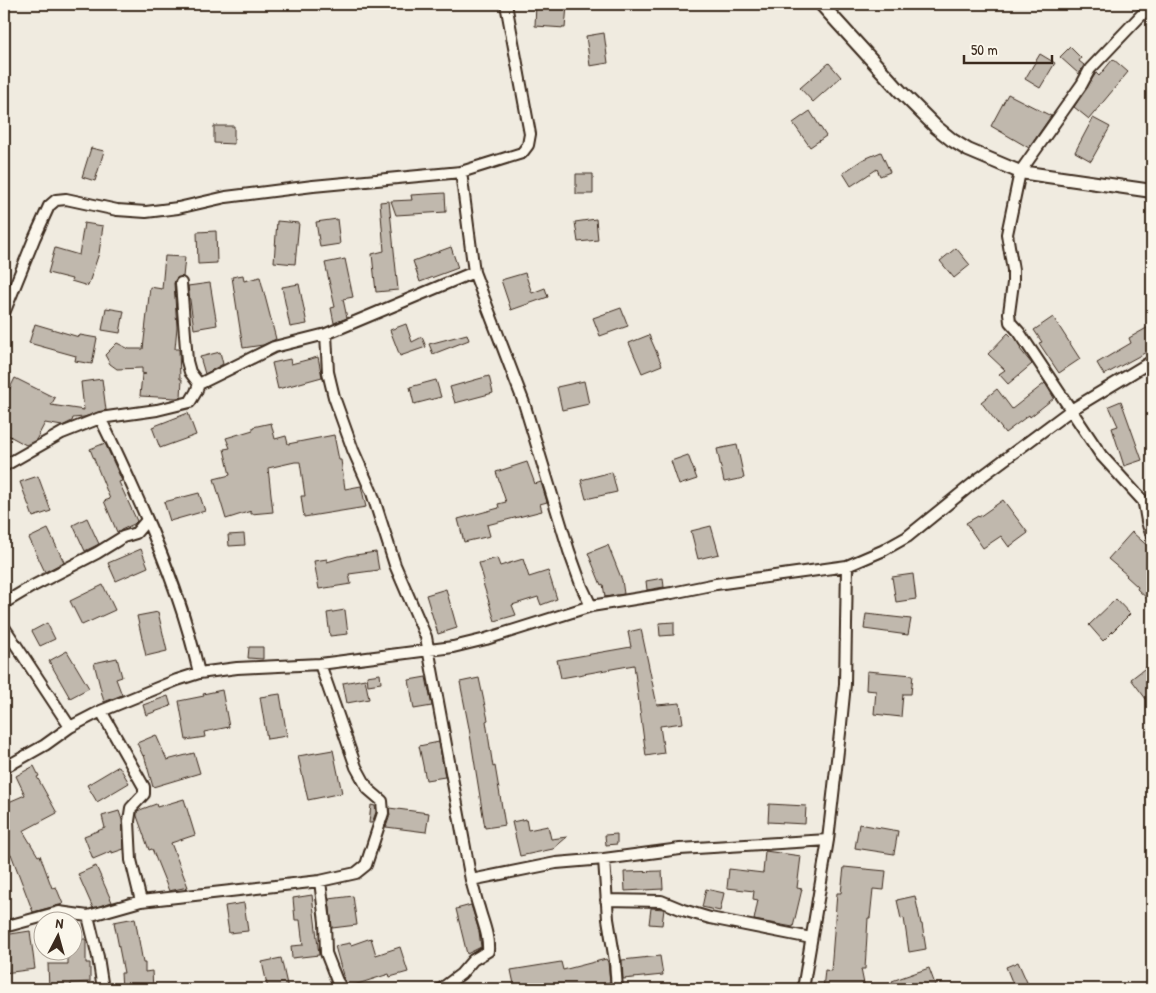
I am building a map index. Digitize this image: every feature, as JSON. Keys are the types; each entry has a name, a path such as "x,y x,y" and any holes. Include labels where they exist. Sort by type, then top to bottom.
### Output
{"street":[{"path":"4,313 49,206 56,200 66,199 117,210 146,212 178,208 226,197 313,186 460,172 512,158 522,153 528,145 530,134 506,4"},
{"path":"821,4 900,91 936,127 968,150 1020,172 1152,191"},
{"path":"1148,7 1090,69 1082,84 1020,172 1007,226 1013,270 1009,312 1010,322 1019,332 1101,455 1143,501 1149,529 1152,534"},
{"path":"460,172 474,272 524,403 569,551 591,606"},
{"path":"4,466 62,433 100,418 157,410 190,402 199,384 274,347 326,334 474,272"},
{"path":"181,283 187,361 190,372 199,384"},
{"path":"326,334 328,372 334,397 352,450 372,493 395,565 420,621 429,649 471,880 479,910 486,926 489,943 488,951 474,960 461,974 441,989"},
{"path":"4,768 45,745 70,727 101,711 199,673 237,668 320,664 453,646 486,639 591,606 716,584 847,566 882,551 907,537 981,477 1071,410 1152,361"},
{"path":"100,418 147,520 177,592 199,673"},
{"path":"4,603 123,537 136,533 147,520"},
{"path":"803,989 828,840 845,684 847,566"},
{"path":"4,627 70,727"},
{"path":"4,927 59,912 88,916 141,901 320,881 356,873 366,865 383,813 382,801 368,789 356,767 320,664"},
{"path":"101,711 144,787 144,794 131,808 129,821 131,860 141,901"},
{"path":"471,880 556,863 680,849 828,840"},
{"path":"604,859 606,900 617,989"},
{"path":"320,881 325,922 326,953 342,989"},
{"path":"606,900 661,900 683,910 710,918 811,938"},
{"path":"88,916 98,957 103,989"}],"building":[{"path":"536,4 567,6 565,28 535,26"},
{"path":"604,33 608,63 590,66 586,36"},
{"path":"1070,47 1081,58 1079,61 1084,65 1079,74 1060,57"},
{"path":"1040,54 1055,63 1040,88 1025,79"},
{"path":"1113,59 1128,72 1089,119 1074,107 1096,73 1099,76"},
{"path":"829,63 841,77 813,102 800,88"},
{"path":"1008,94 1051,116 1029,148 991,126"},
{"path":"810,111 826,136 810,147 793,123"},
{"path":"1093,118 1110,127 1091,161 1075,152"},
{"path":"214,126 234,126 234,144 214,143"},
{"path":"91,148 104,151 95,181 82,177"},
{"path":"881,152 890,172 880,176 877,169 851,186 843,173 862,160"},
{"path":"576,174 593,174 593,194 576,194"},
{"path":"445,193 446,212 396,215 391,201 412,200 411,195"},
{"path":"389,201 398,290 376,292 372,254 384,251 380,202"},
{"path":"337,219 340,244 320,247 316,222"},
{"path":"596,219 598,240 578,242 575,222"},
{"path":"277,221 299,223 295,264 274,262"},
{"path":"84,223 103,226 99,253 88,286 71,281 72,279 48,273 55,248 79,255"},
{"path":"216,231 217,263 198,264 197,232"},
{"path":"451,247 458,268 420,282 413,261"},
{"path":"956,248 970,265 954,278 940,261"},
{"path":"165,256 185,257 183,277 177,278 174,283 177,327 175,349 179,349 180,379 182,379 181,397 176,398 140,396 142,375 146,374 142,373 142,368 117,369 110,364 105,355 117,343 129,349 143,349 150,287 162,289"},
{"path":"345,259 353,297 343,299 347,318 334,323 331,308 335,307 325,263"},
{"path":"525,273 532,293 545,288 548,297 511,310 501,280"},
{"path":"243,275 244,281 260,277 276,339 263,345 243,348 232,277"},
{"path":"210,283 217,325 194,329 188,286"},
{"path":"299,284 307,324 290,327 282,287"},
{"path":"106,308 124,311 120,333 102,330"},
{"path":"621,308 628,326 600,336 593,318"},
{"path":"1053,317 1080,359 1059,373 1039,343 1042,342 1034,330"},
{"path":"35,324 79,337 80,335 97,338 92,364 75,361 76,356 29,343"},
{"path":"406,324 412,342 422,337 426,347 400,356 390,330"},
{"path":"1152,325 1152,349 1104,375 1097,363 1131,343 1129,338"},
{"path":"1008,333 1017,342 1032,364 1008,384 999,374 1005,370 988,354"},
{"path":"467,334 469,340 433,354 429,344"},
{"path":"649,335 662,365 642,373 629,343"},
{"path":"220,352 223,364 205,374 200,357"},
{"path":"318,357 322,377 278,389 272,363 290,359 291,364"},
{"path":"489,376 493,393 455,403 450,387"},
{"path":"15,378 55,398 51,405 84,410 81,382 102,379 106,410 84,417 73,418 72,421 62,426 45,423 36,440 26,445 4,433 4,400"},
{"path":"436,380 441,397 414,404 410,387"},
{"path":"584,381 589,404 562,410 557,387"},
{"path":"1045,383 1054,398 1030,417 1029,415 1005,433 981,402 997,389 1012,409"},
{"path":"1121,401 1142,460 1124,466 1112,428 1118,426 1109,406"},
{"path":"188,413 196,435 160,448 152,427"},
{"path":"271,423 275,439 286,436 288,444 334,435 339,460 341,460 345,489 361,486 366,507 304,517 301,496 305,496 300,462 295,462 268,468 273,512 251,514 251,511 226,519 214,479 230,475 224,449 230,448 226,438 253,430 253,427"},
{"path":"105,443 122,481 119,482 137,521 117,532 104,501 110,499 90,449"},
{"path":"737,445 744,478 724,482 717,449"},
{"path":"688,455 697,479 679,485 671,461"},
{"path":"527,462 535,484 541,482 547,502 540,504 542,511 487,525 490,536 464,542 458,519 499,508 498,504 506,502 496,472"},
{"path":"612,472 617,492 586,499 581,480"},
{"path":"38,476 51,511 33,517 20,482"},
{"path":"199,493 205,511 170,521 164,502"},
{"path":"1003,500 1028,533 1009,547 1001,536 983,548 966,523 979,517"},
{"path":"87,518 99,544 85,551 73,525"},
{"path":"711,526 719,554 698,559 691,531"},
{"path":"48,529 64,562 45,572 29,538"},
{"path":"1132,532 1152,550 1152,603 1137,589 1138,587 1127,575 1108,559"},
{"path":"244,534 245,545 229,546 228,535"},
{"path":"608,545 622,580 624,594 605,597 603,584 601,585 588,553"},
{"path":"141,549 148,567 116,581 108,563"},
{"path":"376,552 379,570 349,574 351,584 319,589 314,561 327,559 327,562 348,556"},
{"path":"497,558 500,566 523,559 529,577 548,571 557,599 541,605 538,597 512,605 516,615 495,621 482,580 484,580 479,563"},
{"path":"913,574 916,599 896,602 892,577"},
{"path":"663,578 664,587 647,590 646,581"},
{"path":"103,585 115,610 82,625 70,601"},
{"path":"446,589 457,628 438,634 426,595"},
{"path":"1116,599 1130,614 1103,641 1089,625"},
{"path":"345,610 348,634 330,636 327,613"},
{"path":"158,612 167,651 146,656 137,616"},
{"path":"866,614 911,619 908,635 864,629"},
{"path":"674,622 674,635 660,636 659,623"},
{"path":"47,623 55,639 40,646 32,631"},
{"path":"641,629 657,705 680,703 683,723 660,726 664,753 646,756 634,665 561,678 557,660 631,647 628,632"},
{"path":"249,647 263,647 263,659 248,658"},
{"path":"67,651 89,688 70,698 49,661"},
{"path":"117,658 122,677 116,679 122,695 104,702 94,663"},
{"path":"1152,663 1152,707 1131,679"},
{"path":"867,671 913,675 911,694 903,694 901,717 874,714 876,691 866,690"},
{"path":"380,674 381,683 368,685 367,676"},
{"path":"426,677 432,706 414,709 409,680"},
{"path":"479,678 488,720 486,721 493,767 495,766 505,825 485,828 460,682"},
{"path":"365,679 369,699 347,703 343,683"},
{"path":"222,690 229,727 204,732 205,737 186,740 179,701"},
{"path":"280,694 287,736 267,739 260,697"},
{"path":"168,696 171,706 146,715 143,705"},
{"path":"156,735 167,760 194,753 200,773 153,787 144,755 137,743"},
{"path":"439,742 445,777 426,780 419,746"},
{"path":"333,750 342,793 308,800 298,756"},
{"path":"34,766 39,776 37,777 57,813 23,831 38,856 40,855 52,888 56,887 63,904 40,910 32,910 11,854 4,857 4,804 25,795 16,776"},
{"path":"119,766 129,783 97,802 87,785"},
{"path":"184,799 195,835 171,843 188,887 169,891 152,849 149,850 137,811 156,804 157,807"},
{"path":"769,804 806,806 805,824 768,822"},
{"path":"371,805 375,806 376,812 372,823 369,823"},
{"path":"389,808 429,813 426,832 386,827 390,815"},
{"path":"119,811 122,820 124,849 112,853 112,851 93,859 84,836 105,828 102,816"},
{"path":"526,819 528,830 548,826 551,839 567,837 553,849 520,856 512,822"},
{"path":"859,824 898,831 894,854 855,848"},
{"path":"617,834 617,844 606,845 605,835"},
{"path":"765,851 801,856 797,888 802,889 793,927 754,920 758,900 753,899 754,891 727,888 729,869 763,873"},
{"path":"96,866 112,902 93,908 78,874"},
{"path":"844,867 886,871 884,890 873,889 870,918 868,918 865,969 861,969 865,989 823,989 825,970 831,971 837,893 841,893"},
{"path":"662,871 663,889 625,891 624,872"},
{"path":"706,889 724,893 720,911 702,907"},
{"path":"312,895 319,955 292,958 291,946 303,945 300,920 295,920 293,898"},
{"path":"353,896 357,925 332,928 329,899"},
{"path":"915,896 926,949 909,952 904,918 901,919 897,900"},
{"path":"244,903 248,931 229,933 225,906"},
{"path":"471,905 479,931 481,947 467,954 456,909"},
{"path":"651,908 664,909 662,925 649,924"},
{"path":"135,918 143,963 145,963 145,972 152,971 153,989 122,989 121,973 124,973 114,922"},
{"path":"30,931 32,960 34,960 35,969 4,973 4,935"},
{"path":"371,938 376,955 400,947 408,972 390,977 389,974 348,987 335,946 350,943 351,945"},
{"path":"82,939 86,939 86,963 90,963 90,982 71,983 71,989 49,989 48,964 68,964 68,960 82,960"},
{"path":"660,956 663,975 623,979 622,960"},
{"path":"281,958 288,989 268,989 262,962"},
{"path":"606,959 610,982 578,989 547,989 546,984 515,989 511,970 561,962 563,970"},
{"path":"1018,962 1030,989 1015,989 1006,967"},
{"path":"929,968 936,987 931,989 895,989 892,981"}]}
